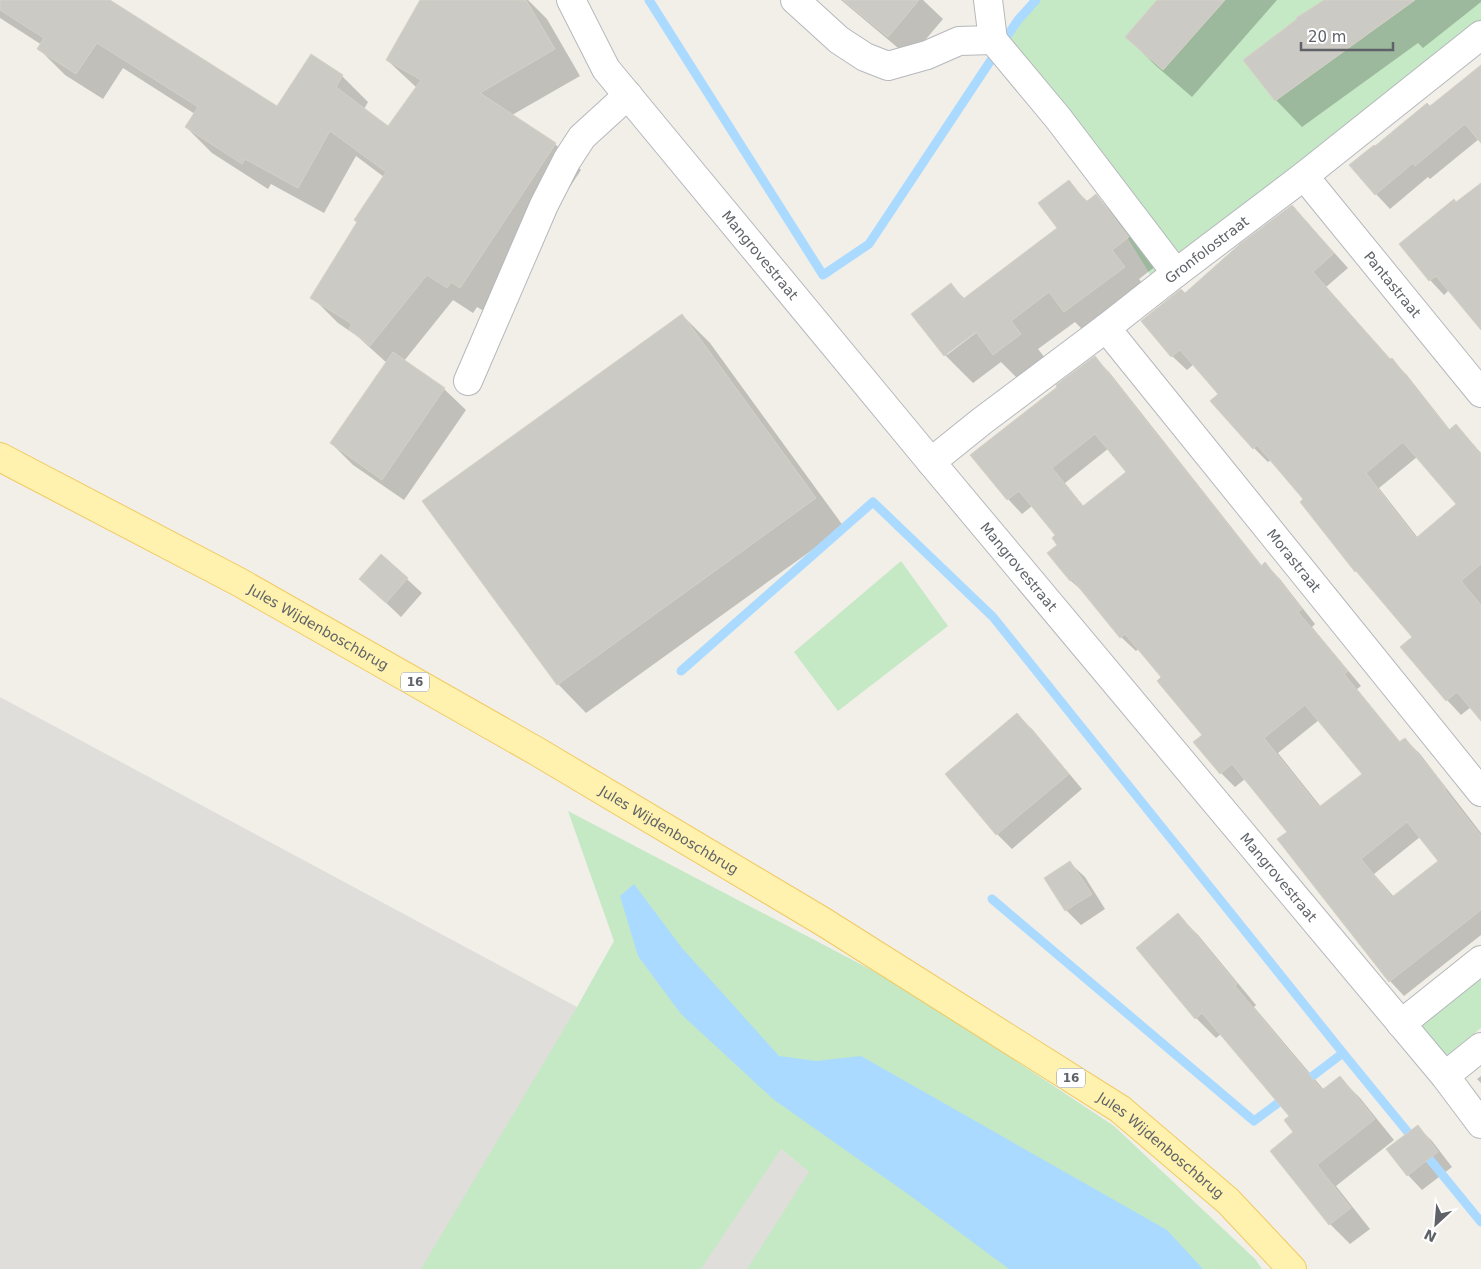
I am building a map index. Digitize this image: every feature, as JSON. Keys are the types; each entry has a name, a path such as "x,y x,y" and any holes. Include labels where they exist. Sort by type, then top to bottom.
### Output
{"main road":[{"name":"Jules Wijdenboschbrug","path":"0,457 239,582 538,752 822,921 1120,1109 1228,1201 1292,1269"}],"street":[{"name":"Mangrovestraat","path":"572,0 606,68 931,462 1445,1076 1481,1124"},
{"path":"795,0 839,40 865,57 888,66 927,55 959,41 994,40"},
{"path":"988,0 994,40 1058,118 1176,273"},
{"name":"Gronfolostraat","path":"931,462 982,421 1304,176 1481,35"},
{"path":"468,381 544,205 568,160 582,137 628,95"},
{"name":"Pantastraat","path":"1304,176 1481,394"},
{"name":"Morastraat","path":"1106,328 1481,792"},
{"path":"1401,1024 1481,960"},
{"path":"1445,1076 1481,1047"}],"shaded area":[{"path":"0,697 577,1007 949,1269 0,1269"}],"green space":[{"path":"1036,0 1481,0 1481,21 1298,166 1151,276 1056,121 999,50 1018,21"},
{"path":"901,561 948,626 838,711 794,652"},
{"path":"568,811 906,988 1114,1126 1255,1259 1262,1269 747,1269 809,1172 781,1149 701,1269 421,1269 577,1007 614,941"},
{"path":"1481,972 1481,1028 1446,1056 1419,1023"}],"water":[{"path":"634,884 682,948 779,1056 816,1061 861,1056 1167,1230 1203,1269 1009,1269 912,1197 773,1099 681,1014 638,956 620,896"}],"building":[{"path":"0,0 110,0 277,106 311,54 343,75 336,87 388,126 421,80 386,60 420,0 526,0 555,49 480,93 556,143 460,288 451,282 447,288 427,275 370,346 349,329 352,324 310,298 357,222 354,220 386,172 330,131 298,188 245,159 242,164 185,127 198,107 97,43 76,74 37,49 44,38 0,10"},
{"path":"843,0 919,0 888,37"},
{"path":"1157,0 1225,0 1163,70 1125,37"},
{"path":"1324,0 1415,0 1275,101 1243,60 1296,18"},
{"path":"1481,65 1481,143 1465,124 1415,166 1413,163 1375,195 1349,165 1427,103 1430,106"},
{"path":"1069,180 1086,202 1096,194 1129,237 1112,250 1125,267 1064,312 1049,292 1011,321 1021,334 993,355 976,332 944,356 911,314 951,283 963,299 1057,228 1038,203"},
{"path":"1481,183 1481,330 1436,276 1429,281 1399,244 1454,199 1456,202"},
{"path":"1292,205 1334,253 1313,272 1390,359 1392,358 1449,430 1456,424 1481,454 1481,564 1461,581 1481,605 1481,721 1457,692 1446,701 1400,647 1412,637 1355,572 1300,502 1303,499 1257,445 1253,449 1210,401 1218,394 1180,350 1171,357 1141,321 1181,289 1185,293 1240,244","holes":["1403,442 1456,504 1416,538 1366,473"]},
{"path":"682,314 816,498 557,685 422,501"},
{"path":"393,352 445,388 382,480 330,443"},
{"path":"1095,356 1261,566 1265,562 1302,609 1298,612 1348,671 1344,674 1399,742 1405,738 1446,788 1445,790 1481,836 1481,910 1389,982 1277,839 1287,832 1232,764 1220,774 1193,742 1202,735 1157,681 1161,677 1125,634 1120,638 1072,579 1070,581 1047,553 1057,545 1052,538 1055,535 1019,491 1007,500 970,455 1057,387 1056,385","holes":["1095,434 1126,472 1083,506 1052,468","1305,705 1362,774 1319,807 1264,738","1407,822 1438,861 1392,897 1361,859"]},
{"path":"381,554 408,578 386,603 359,579"},
{"path":"1017,713 1069,774 996,835 945,774"},
{"path":"1070,861 1092,894 1065,911 1044,878"},
{"path":"1178,913 1237,984 1235,986 1322,1090 1340,1076 1375,1119 1317,1165 1351,1208 1329,1225 1270,1151 1293,1132 1284,1120 1289,1116 1202,1013 1195,1019 1136,948"},
{"path":"1418,1125 1438,1152 1407,1176 1386,1149"}],"waterway":[{"path":"649,0 823,275 869,244 997,51"},
{"path":"1001,45 1018,20 1036,0"},
{"path":"681,671 873,502 993,617 1343,1053 1302,1084"},
{"path":"992,899 1254,1121 1286,1097"},
{"path":"1343,1053 1415,1141"},
{"path":"1423,1151 1481,1222"}]}
